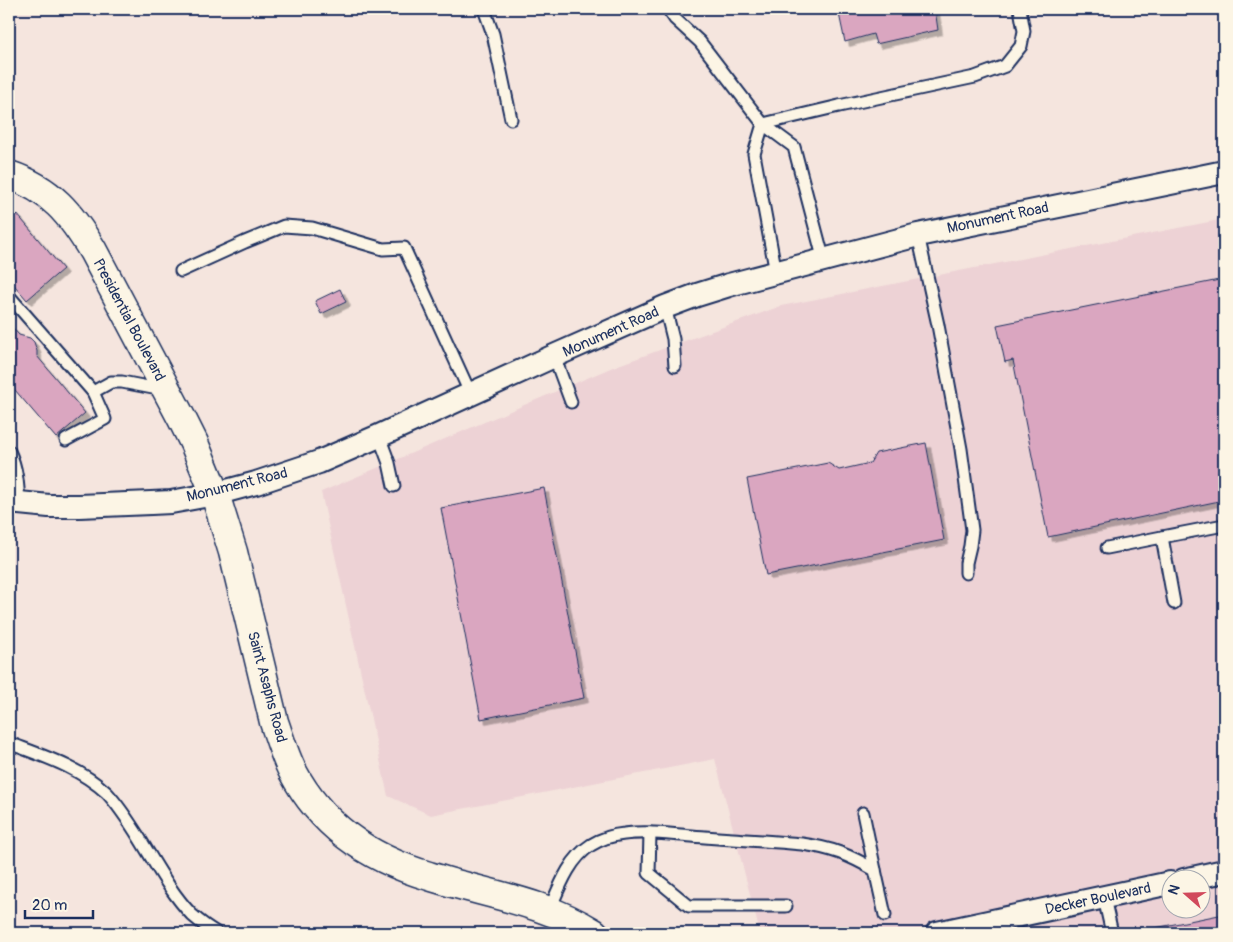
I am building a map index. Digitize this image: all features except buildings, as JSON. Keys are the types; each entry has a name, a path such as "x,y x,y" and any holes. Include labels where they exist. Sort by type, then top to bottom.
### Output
{"street":[{"name":"Monument Road","path":"14,503 49,506 171,502 215,494 256,483 318,462 665,307 713,290 918,235 1224,172"},
{"name":"Presidential Boulevard","path":"9,175 30,184 51,198 65,210 79,228 194,443 215,494"},
{"name":"Saint Asaphs Road","path":"215,494 233,552 274,722 293,772 319,810 347,837 364,849 384,859 429,876 514,899 549,911 575,922 594,933"},
{"path":"1210,874 1224,870"},
{"name":"Decker Boulevard","path":"937,933 1160,885"}],"lane":[{"path":"484,9 493,34 511,119"},
{"path":"668,9 675,19 700,42 763,124 794,147 824,261"},
{"path":"763,124 975,78 1006,66 1021,46 1024,31 1020,9"},
{"path":"763,124 754,154 776,273"},
{"path":"181,271 284,226 312,228 384,249 404,248 471,395"},
{"path":"918,235 938,325 961,449 972,530 966,574"},
{"path":"9,296 93,392 105,418 66,440"},
{"path":"665,307 673,339 675,366"},
{"path":"554,356 571,402"},
{"path":"93,392 111,382 122,382 167,391"},
{"path":"379,436 390,463 394,486"},
{"path":"9,451 18,477 14,503"},
{"path":"1107,548 1224,524"},
{"path":"1162,537 1174,603"},
{"path":"9,743 74,770 91,780 107,793 120,808 177,896 192,914 216,933"},
{"path":"863,813 885,915"},
{"path":"650,833 649,873 689,906 786,906"},
{"path":"549,911 567,873 578,857 591,845 607,837 624,834 650,833 824,847 858,860 875,870"},
{"path":"1104,898 1112,933"}],"shaded area":[{"path":"1224,219 1224,933 760,933 715,759 431,815 388,796 321,492 613,367 781,306"}]}
